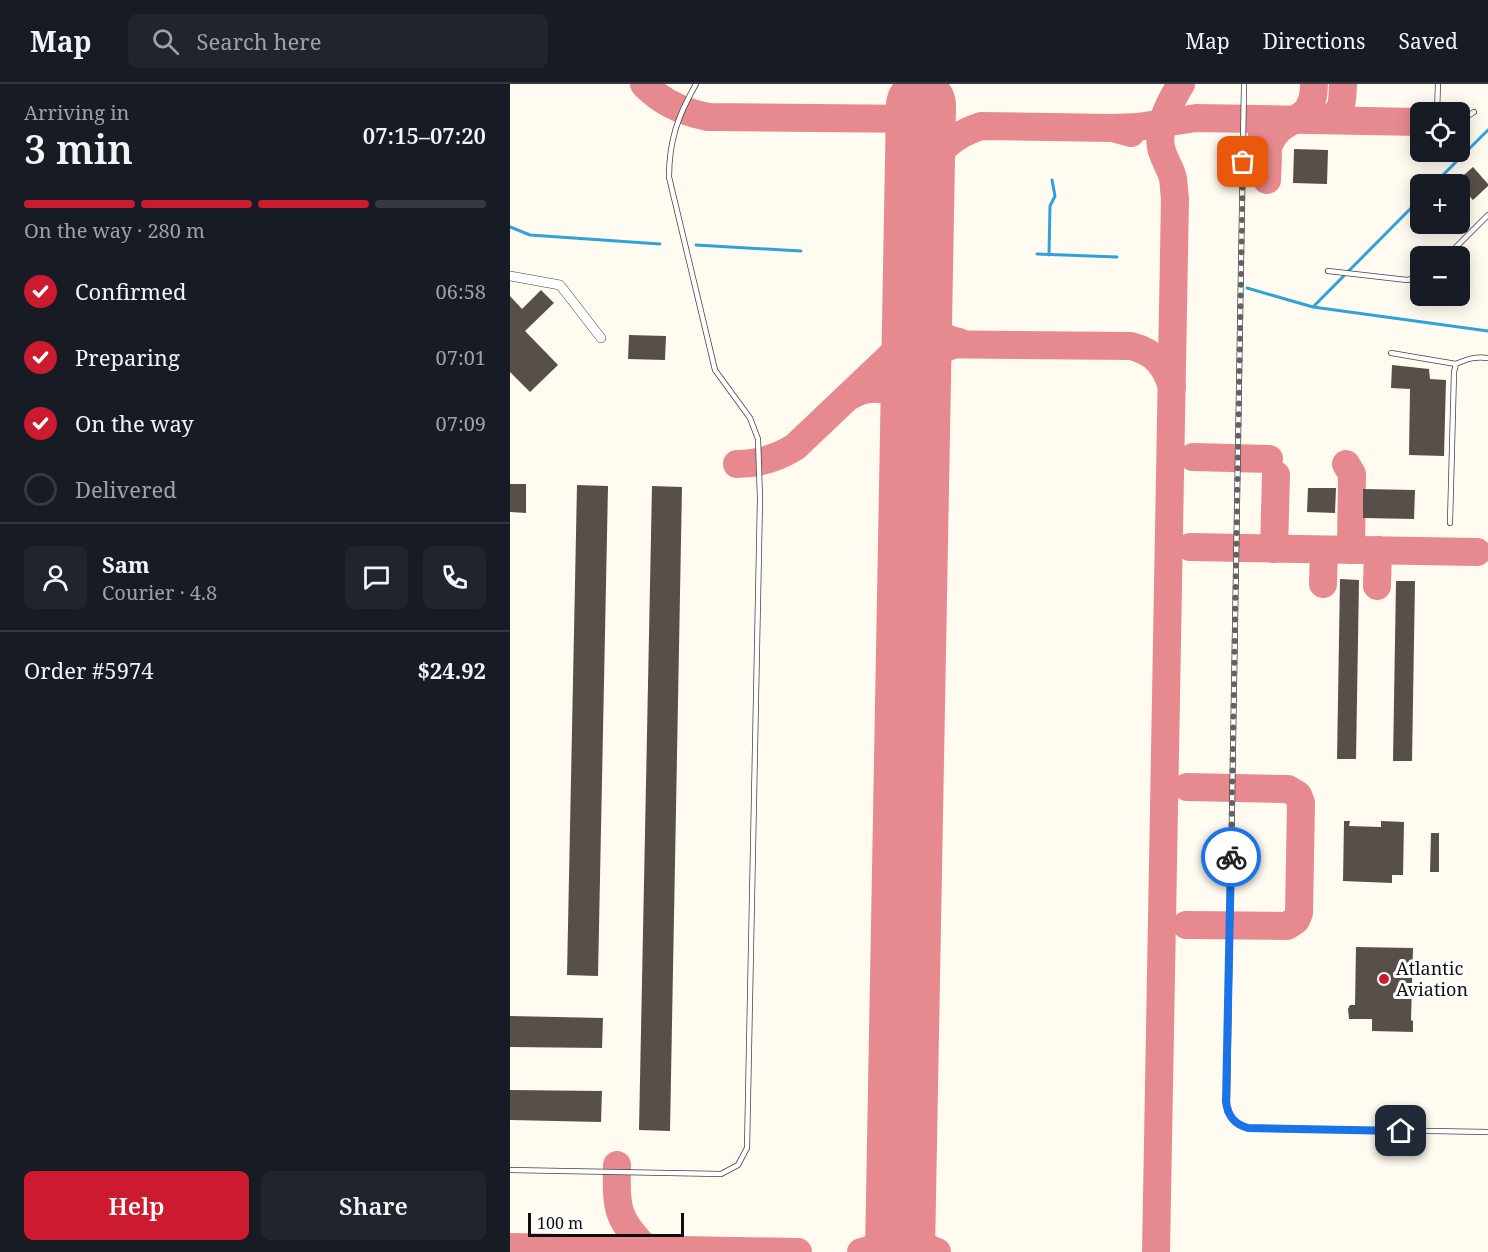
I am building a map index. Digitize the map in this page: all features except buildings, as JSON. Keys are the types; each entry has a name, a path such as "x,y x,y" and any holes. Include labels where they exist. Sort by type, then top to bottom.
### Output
{"street":[{"path":"510,276 560,285 601,338"}],"lane":[{"path":"510,1170 722,1174 738,1164 747,1148 760,499 758,439 750,418 715,370 669,177 669,150 682,110 696,84"},
{"path":"1244,84 1227,1111 1235,1122 1248,1128 1488,1132"},
{"path":"1437,102 1438,84"},
{"path":"1470,115 1474,112"},
{"path":"1457,246 1488,215"},
{"path":"1328,271 1410,279"},
{"path":"1391,353 1456,364 1472,357 1488,358"},
{"path":"1450,523 1456,364"}],"waterway":[{"path":"1444,174 1488,130"},
{"path":"1049,255 1050,206 1055,196 1052,180"},
{"path":"1314,306 1410,209"},
{"path":"510,227 530,235 660,244"},
{"path":"696,245 801,251"},
{"path":"1037,254 1117,257"},
{"path":"1247,288 1313,307 1488,331"}],"taxiway":[{"path":"644,84 673,106 708,117 920,119"},
{"path":"1156,1252 1175,198 1172,175 1162,151 1160,139 1165,114 1181,84"},
{"path":"1267,151 1272,138 1279,130 1308,109 1314,84"},
{"path":"1323,120 1330,118 1338,111 1342,102 1343,84"},
{"path":"1113,128 1138,127 1196,118 1410,122"},
{"path":"919,178 952,140 981,126 1113,128 1131,133"},
{"path":"1262,135 1268,151 1267,180"},
{"path":"917,303 924,317 938,333 959,342"},
{"path":"916,388 931,358 943,349 960,343"},
{"path":"737,464 767,460 795,447 895,352 917,344 1131,346 1158,360 1172,387"},
{"path":"852,395 875,389 890,391 903,400 915,426"},
{"path":"1193,457 1269,459"},
{"path":"1346,464 1352,474 1351,550"},
{"path":"1274,549 1276,475"},
{"path":"1190,547 1477,552"},
{"path":"1323,584 1324,550"},
{"path":"1377,586 1378,550"},
{"path":"1186,925 1287,926 1296,920 1299,913 1301,803 1298,795 1288,789 1187,787"},
{"path":"617,1165 617,1194 621,1213 630,1231 649,1252"},
{"path":"901,1209 910,1229 919,1241 937,1252"},
{"path":"861,1252 882,1242 892,1230 901,1209"},
{"path":"510,1247 798,1252"}],"runway":[{"path":"900,1252 921,105"}],"way so far":[{"path":"1231,857 1243,162"}],"place":[{"name":"Atlantic Aviation","path":"1384,979"}],"route":[{"path":"1231,857 1226,1102 1230,1117 1241,1126 1248,1128 1401,1131"}]}
